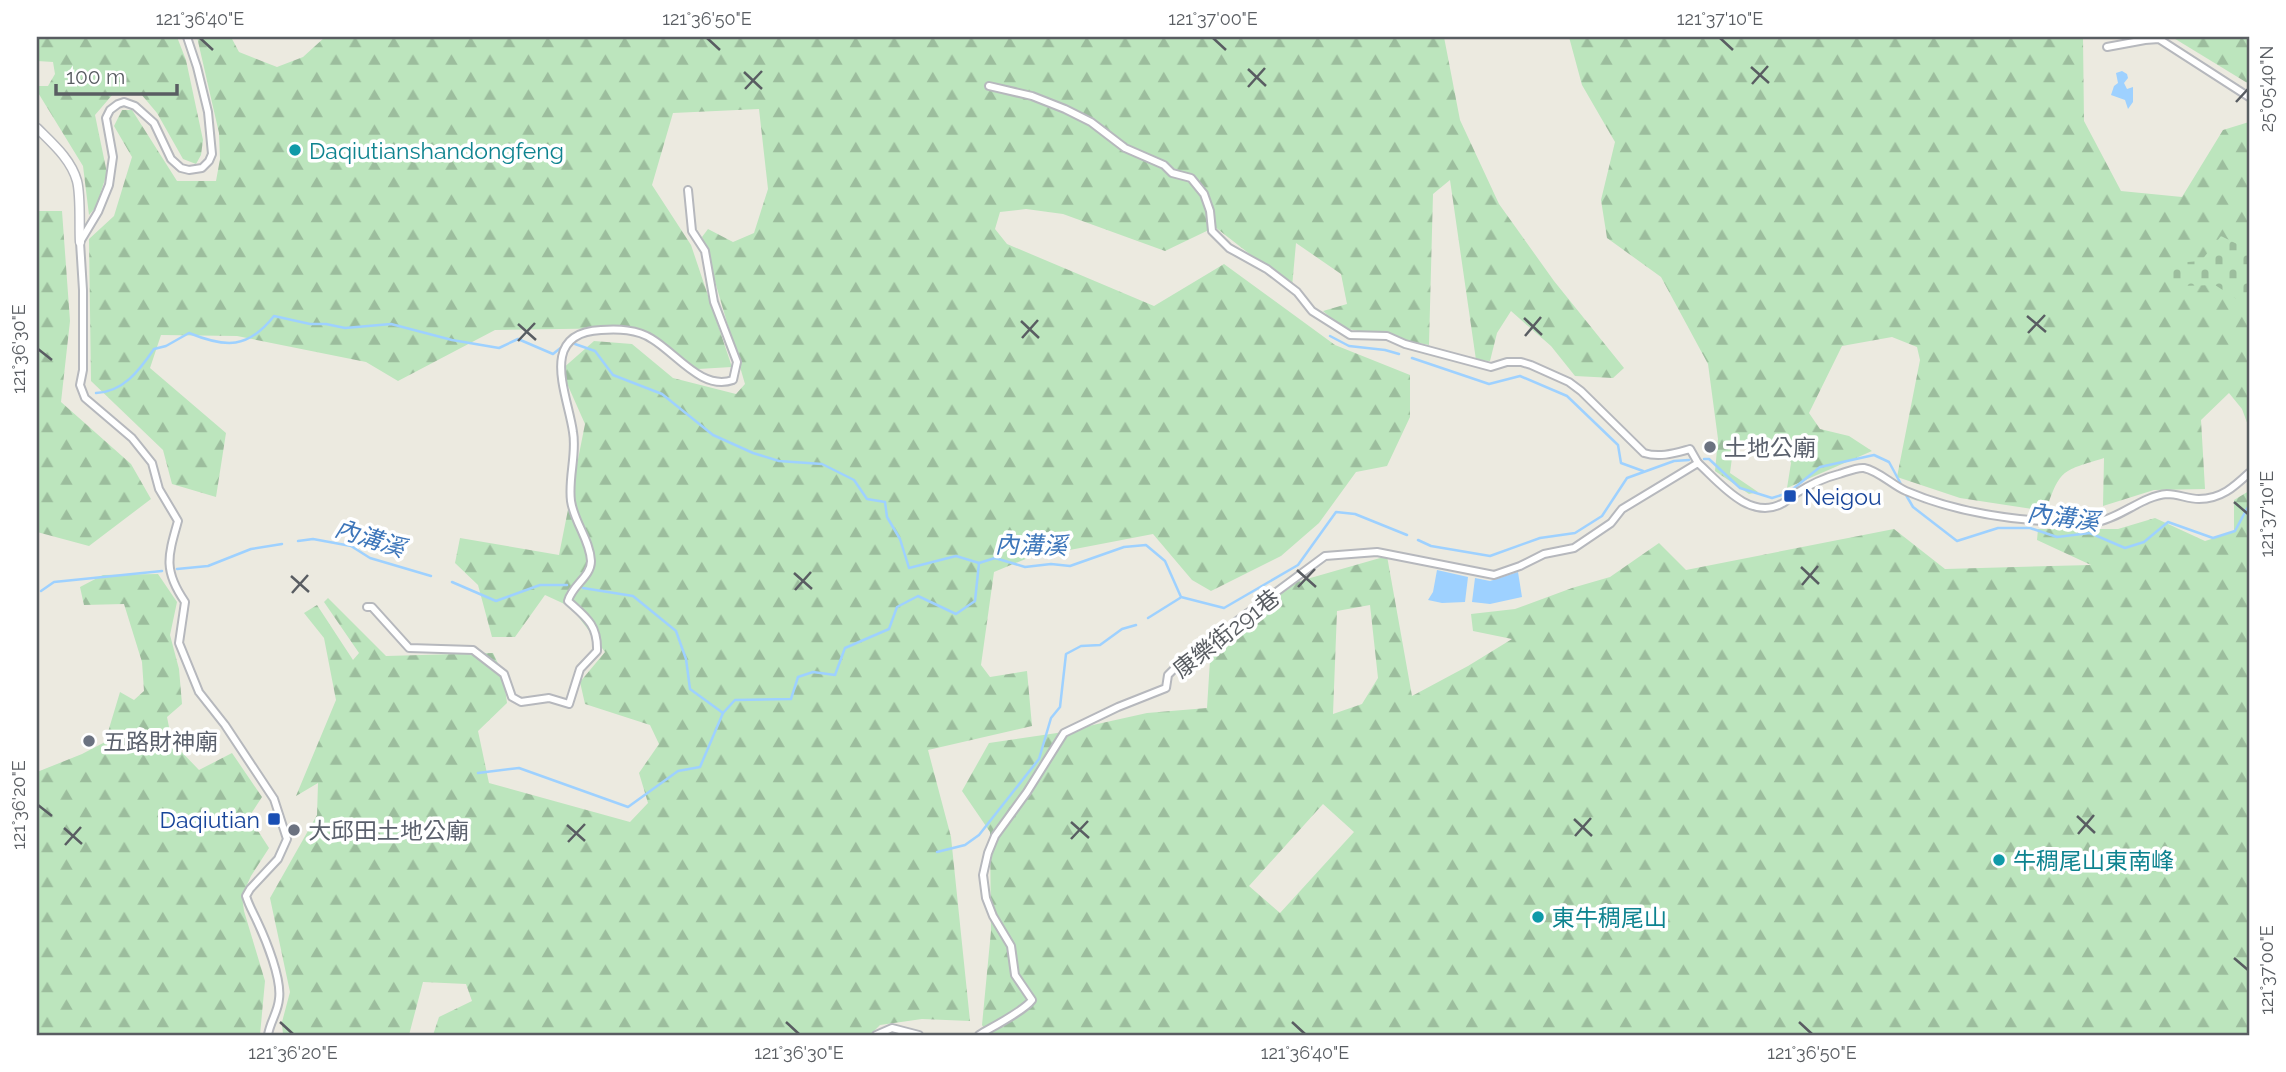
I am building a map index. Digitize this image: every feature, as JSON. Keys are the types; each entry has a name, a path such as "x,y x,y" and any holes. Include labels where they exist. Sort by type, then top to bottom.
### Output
{"street":[{"path":"80,242 98,212 109,185 113,157 106,118 110,110 118,104 124,102 135,106 154,122 171,159 181,167 189,170 202,168 209,161 212,154 208,112 187,37"},
{"path":"2107,47 2159,39 2249,97"},
{"path":"989,86 1032,96 1065,109 1091,122 1125,148 1164,166 1172,173 1191,178 1204,194 1210,211 1212,232 1229,248 1267,269 1297,292 1312,311 1350,335 1387,336 1405,344 1491,367 1507,362 1531,365 1569,382 1581,391 1644,453 1653,456 1667,455 1690,449 1698,463 1724,490 1741,502 1763,508 1781,505 1824,478 1862,467 1907,492 1962,510 2042,521 2093,523 2124,513 2147,499 2168,494 2199,499 2221,495 2249,473"},
{"path":"37,128 68,162 77,181 83,290 83,370 80,386 85,398 132,439 152,463 159,489 178,521 169,566 176,589 185,601 179,643 199,692 225,725 274,799 287,839 278,859 246,896 257,919 278,981 280,997 268,1035"},
{"path":"367,607 372,607 409,648 473,650 504,674 512,697 520,702 550,698 569,704 580,669 597,651 597,638 589,620 568,601 570,593 588,573 591,563 589,547 580,532 571,500 574,433 560,376 560,363 568,344 582,332 621,329 650,337 703,378 720,384 733,380 737,362 714,302 705,251 692,231 688,190"},
{"name":"康樂街291巷","path":"979,1035 1027,1006 1032,1000 1015,975 1011,946 993,916 986,898 984,875 988,853 995,836 1064,733 1166,688 1168,675 1181,662 1204,653 1237,621 1325,556 1377,552 1494,575 1544,554 1574,548 1611,523 1622,509 1698,463"},
{"path":"876,1035 892,1028 919,1035"}],"green space":[{"path":"37,37 177,37 186,60 203,140 201,155 196,164 183,159 157,113 141,94 113,94 95,115 107,173 96,207 89,215 83,166 37,91 37,86 48,86 55,74 53,62 37,61"},
{"path":"197,37 231,37 239,52 277,67 303,57 325,37 1444,37 1460,120 1499,204 1554,281 1624,368 1613,378 1575,376 1551,346 1511,311 1497,333 1490,361 1476,360 1450,180 1433,194 1429,345 1343,328 1323,311 1347,304 1341,274 1296,243 1292,287 1215,227 1165,251 1063,214 1026,209 1000,212 995,229 1007,244 1154,306 1224,264 1335,345 1410,375 1410,417 1387,466 1356,472 1319,523 1281,556 1211,591 1192,580 1153,534 1028,558 994,572 981,665 990,677 1027,671 1032,726 928,750 951,837 970,1021 922,1019 880,1025 870,1035 433,1035 439,1017 472,1001 466,984 423,982 409,1035 283,1035 282,1022 290,992 270,898 317,815 318,783 296,796 336,700 324,638 304,613 317,605 353,660 359,653 324,602 328,598 386,656 493,653 503,674 507,703 478,731 489,783 630,822 648,803 639,773 659,744 650,725 585,704 580,682 605,652 571,607 545,595 515,637 492,637 478,585 455,563 460,538 559,555 585,424 561,370 594,341 632,344 673,378 736,394 745,384 702,237 708,229 733,242 754,233 768,189 759,109 673,113 652,185 691,245 732,367 698,369 630,328 495,330 398,381 366,362 237,336 161,335 150,368 226,433 216,497 172,484 163,450 91,381 89,239 114,216 132,157 114,126 122,110 132,110 177,181 216,181 220,159 219,133"},
{"path":"1569,37 2090,37 2083,38 2084,121 2121,191 2182,197 2223,130 2249,122 2249,428 2242,409 2229,393 2201,420 2205,489 2154,490 2103,506 2104,458 2065,473 2055,486 2046,511 1960,498 1897,477 1920,360 1917,347 1892,337 1842,346 1809,413 1820,429 1849,436 1872,451 1787,488 1791,463 1783,441 1733,450 1730,473 1758,492 1749,494 1715,471 1718,439 1708,364 1661,277 1607,238 1601,200 1615,142 1582,85"},
{"path":"2172,37 2249,37 2249,84"},
{"path":"37,211 62,211 70,321 61,402 131,464 151,499 89,546 37,532"},
{"path":"2221,236 2249,250 2249,307 2215,285 2179,286 2167,273 2175,263 2201,261"},
{"path":"2249,491 2249,1035 988,1035 982,1025 991,931 990,832 962,791 989,743 1057,733 1147,713 1207,708 1211,644 1279,587 1387,556 1412,696 1512,639 1473,631 1471,614 1515,609 1610,577 1659,543 1686,570 1894,529 1945,569 2091,565 2037,540 2038,529 2118,529 2155,518 2205,541 2234,532 2234,500","holes":["1370,605 1378,678 1362,704 1333,714 1337,611","1323,804 1354,832 1280,913 1249,886"]},
{"path":"158,574 177,602 170,635 179,669 182,704 167,717 172,742 199,770 232,753 262,797 249,817 269,848 242,896 265,981 260,1035 37,1035 37,772 105,742 120,692 134,700 144,691 142,662 124,604 84,605 80,587 103,575"}],"water":[{"path":"2122,71 2127,74 2128,78 2124,83 2127,89 2133,87 2133,102 2128,109 2125,100 2111,95 2118,83 2116,73"},
{"path":"1437,570 1468,577 1465,602 1442,603 1428,600 1433,592"},
{"path":"1518,572 1522,597 1490,604 1472,602 1475,578 1490,581"}],"waterway":[{"path":"96,393 114,389 130,379 154,349 166,346 189,333 214,341 236,342 255,335 274,316 345,328 391,324 452,340 499,348 518,339 553,354 563,346"},
{"path":"1330,336 1349,346 1399,354"},
{"path":"575,344 595,351 613,375 662,394 713,435 779,461 822,464 854,480 867,499 885,502 887,517 900,539 909,568 956,556 979,563"},
{"path":"1412,358 1489,384 1520,376 1567,396 1618,445 1621,463 1643,471"},
{"name":"內溝溪","path":"1704,459 1709,459 1740,488 1772,498 1788,493 1820,467 1874,455 1889,462 1902,486"},
{"name":"內溝溪","path":"1418,540 1431,546 1490,556 1540,538 1575,533 1602,516 1627,478 1674,461 1689,460"},
{"name":"內溝溪","path":"1906,495 1913,507 1957,541 1998,528 2030,528 2057,537 2090,533 2125,548 2144,542 2168,522 2213,538 2235,531 2249,505"},
{"name":"內溝溪","path":"478,773 519,768 628,807 678,771 700,767 723,713 735,700 791,699 798,677 813,672 835,675 845,648 889,629 897,607 918,596 956,614 975,601 979,563 995,558 1025,567 1051,564 1070,566 1124,547 1146,545 1165,561 1181,597 1224,608 1298,565 1336,512 1355,514 1407,535"},
{"name":"內溝溪","path":"298,541 313,539 351,546 370,558 431,576"},
{"name":"內溝溪","path":"177,569 208,566 251,549 282,544"},
{"name":"內溝溪","path":"41,591 54,582 162,571"},
{"name":"內溝溪","path":"452,582 496,601 540,585 567,585"},
{"name":"內溝溪","path":"583,588 633,596 676,631 686,659 690,689 723,713"},
{"path":"1148,618 1180,598"},
{"path":"937,852 965,845 979,835 1039,759 1051,718 1060,707 1066,654 1081,646 1100,645 1122,629 1136,625"}],"place":[{"name":"Daqiutianshandongfeng","path":"295,150"},
{"name":"土地公廟","path":"1710,447"},
{"name":"Neigou","path":"1790,496"},
{"name":"五路財神廟","path":"89,741"},
{"name":"Daqiutian","path":"274,819"},
{"name":"大邱田土地公廟","path":"294,830"},
{"name":"牛稠尾山東南峰","path":"1999,860"},
{"name":"東牛稠尾山","path":"1538,917"}]}
